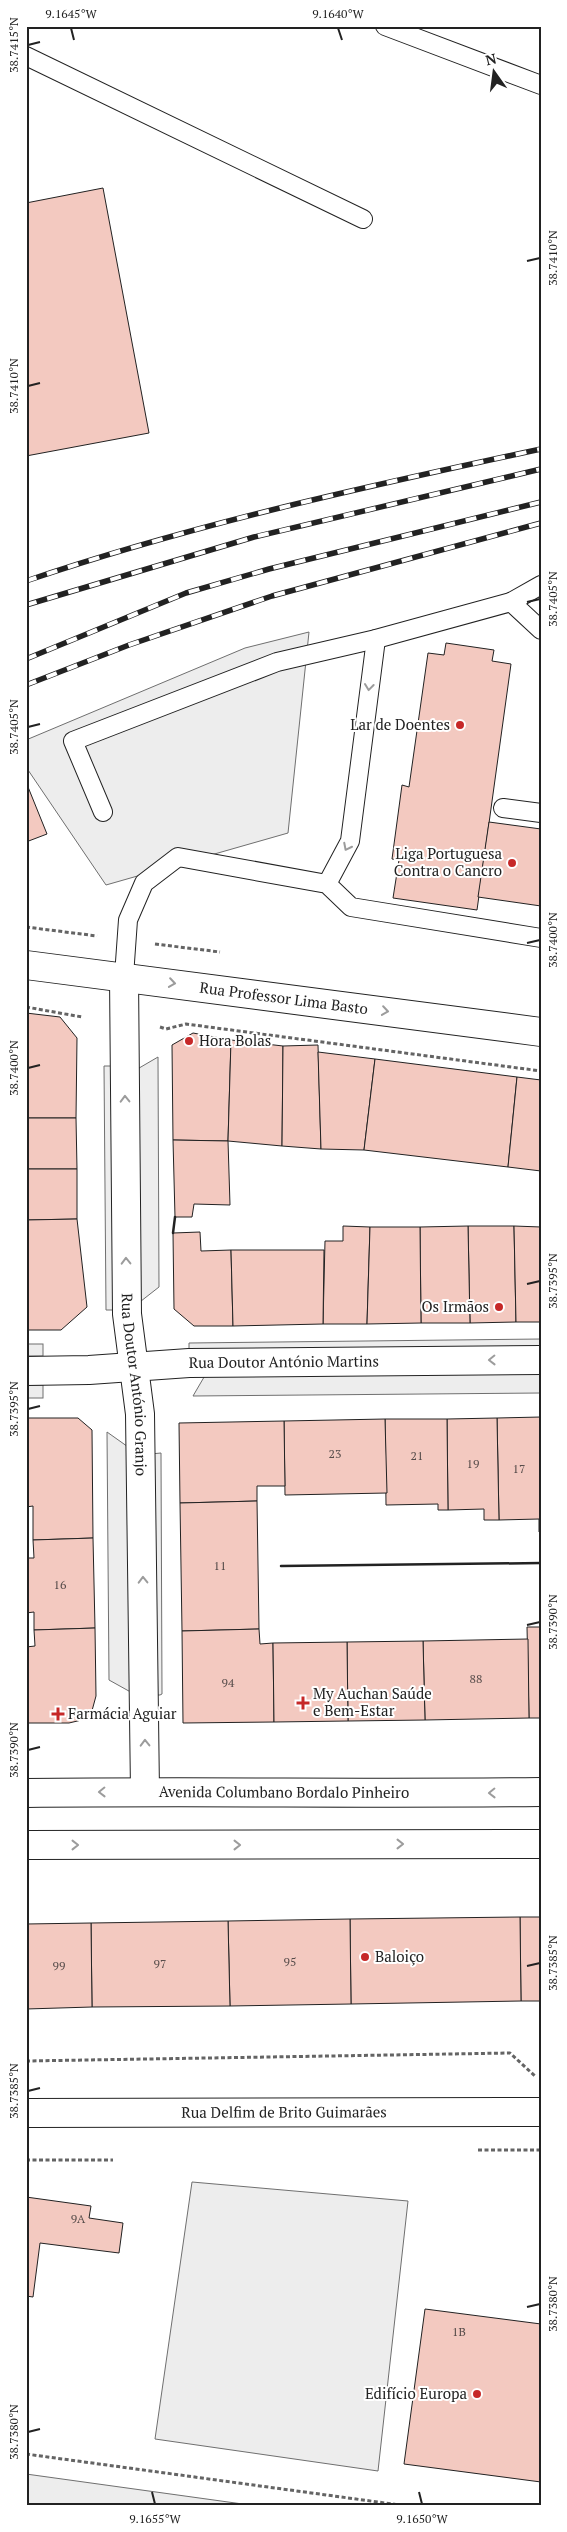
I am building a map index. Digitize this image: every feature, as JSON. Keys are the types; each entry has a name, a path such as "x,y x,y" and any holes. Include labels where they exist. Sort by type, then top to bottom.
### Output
{"street":[{"name":"Rua Professor Lima Basto","path":"26,965 124,976 541,1032"},
{"name":"Rua Doutor António Granjo","path":"124,976 127,1314 140,1414 145,1792"},
{"name":"Rua Doutor António Martins","path":"26,1371 189,1363 541,1360"},
{"name":"Avenida Columbano Bordalo Pinheiro","path":"26,1793 373,1794 541,1792"},
{"path":"26,1845 541,1844"},
{"name":"Rua Delfim de Brito Guimarães","path":"26,2113 541,2112"}],"lane":[{"path":"385,26 541,84"},
{"path":"26,56 363,219"},
{"path":"104,812 73,741 277,662 376,639 511,602 541,585"},
{"path":"511,602 541,630"},
{"path":"327,884 350,842 376,639"},
{"path":"503,808 541,813"},
{"path":"124,976 128,920 144,883 178,857 327,884 351,907 541,938"}],"path":[{"path":"26,1007 82,1017"},
{"path":"124,1023 159,1026 166,1029 186,1024 541,1071"},
{"path":"26,2061 510,2053 538,2079 541,2079"},
{"path":"478,2150 541,2150"},
{"path":"26,2160 113,2160"},
{"path":"26,2454 407,2506"}],"shaded area":[{"path":"309,632 288,833 106,885 26,767 26,740 245,648"},
{"path":"158,1057 159,1287 136,1305 134,1071"},
{"path":"104,1066 116,1066 118,1310 106,1310"},
{"path":"541,1339 541,1351 189,1354 189,1343"},
{"path":"26,1344 43,1344 43,1356 26,1356"},
{"path":"541,1369 541,1393 193,1396 207,1372"},
{"path":"26,1385 43,1385 43,1398 26,1398"},
{"path":"107,1432 131,1449 136,1695 109,1680"},
{"path":"161,1453 162,1694 152,1695 150,1454"},
{"path":"192,2182 408,2201 378,2471 155,2439"},
{"path":"26,2474 257,2506 26,2505"}],"building":[{"path":"103,188 149,433 26,456 26,203"},
{"name":"Lar de Doentes","path":"446,643 494,650 492,661 511,664 477,910 393,898 399,860 392,859 402,785 409,787 428,653 444,655"},
{"path":"26,782 47,834 26,842"},
{"name":"Liga Portuguesa Contra o Cancro","path":"489,822 541,829 541,906 478,897"},
{"path":"26,1013 60,1017 77,1038 76,1118 26,1118"},
{"path":"193,1033 231,1040 228,1141 173,1140 172,1045"},
{"path":"231,1040 283,1046 282,1146 228,1141"},
{"path":"318,1045 321,1149 282,1146 283,1046"},
{"path":"318,1052 375,1059 364,1150 321,1149"},
{"path":"375,1059 517,1077 508,1167 364,1150"},
{"path":"517,1077 541,1080 541,1171 508,1167"},
{"path":"26,1118 76,1118 77,1169 26,1169"},
{"path":"173,1140 228,1141 230,1205 194,1204 192,1217 175,1217"},
{"path":"26,1169 77,1169 77,1219 26,1220"},
{"path":"77,1219 87,1307 61,1330 26,1330 26,1220"},
{"path":"343,1226 370,1227 367,1324 323,1324 325,1241 343,1241"},
{"path":"468,1226 514,1226 516,1322 470,1323"},
{"path":"468,1226 470,1323 421,1323 420,1227"},
{"path":"514,1226 541,1227 541,1322 516,1322"},
{"path":"370,1227 420,1227 421,1323 367,1324"},
{"path":"200,1232 201,1251 231,1250 233,1326 194,1326 174,1309 173,1233"},
{"path":"231,1250 324,1250 323,1324 233,1326"},
{"path":"541,1417 541,1532 539,1532 539,1519 499,1520 497,1418"},
{"path":"26,1418 78,1418 92,1430 93,1538 33,1540 33,1506 26,1507"},
{"path":"497,1418 499,1520 484,1520 484,1509 448,1510 447,1419"},
{"path":"385,1419 447,1419 448,1510 438,1510 438,1504 386,1505"},
{"path":"385,1419 387,1493 285,1495 284,1421"},
{"path":"284,1421 285,1486 257,1486 257,1501 180,1503 179,1423"},
{"path":"257,1501 259,1629 182,1631 180,1503"},
{"path":"93,1538 95,1628 34,1630 34,1612 26,1613 26,1558 34,1558 33,1540"},
{"path":"527,1627 541,1627 541,1718 529,1718"},
{"path":"95,1628 96,1696 90,1718 69,1723 26,1723 26,1647 35,1646 34,1630"},
{"path":"259,1629 260,1644 273,1643 274,1722 183,1723 182,1631"},
{"path":"528,1639 529,1718 425,1720 423,1641"},
{"path":"423,1641 425,1720 348,1721 347,1642"},
{"path":"347,1642 348,1721 274,1722 273,1643"},
{"path":"520,1917 541,1917 541,2001 521,2001"},
{"path":"520,1917 521,2001 351,2004 350,1919"},
{"path":"350,1919 351,2004 230,2006 228,1921"},
{"path":"228,1921 230,2006 92,2007 91,1923"},
{"path":"91,1923 92,2007 26,2009 26,1924"},
{"path":"26,2197 91,2206 89,2218 123,2223 119,2253 40,2243 33,2297 26,2296"},
{"name":"Edifício Europa","path":"425,2309 541,2324 541,2482 404,2464"}],"railway":[{"path":"26,581 89,560 217,524 346,492 541,449"},
{"path":"26,605 254,537 541,469"},
{"path":"26,659 186,593 269,569 541,502"},
{"path":"26,685 129,645 272,596 541,523"}],"wall":[{"path":"173,1233 175,1217"},
{"path":"281,1566 541,1563"}],"place":[{"name":"Lar de Doentes","path":"460,725"},
{"name":"Liga Portuguesa Contra o Cancro","path":"512,863"},
{"name":"Hora Bolas","path":"189,1041"},
{"name":"Os Irmãos","path":"499,1307"},
{"name":"My Auchan Saúde e Bem-Estar","path":"303,1703"},
{"name":"Farmácia Aguiar","path":"58,1714"},
{"name":"Baloiço","path":"365,1957"},
{"name":"Edifício Europa","path":"477,2394"}]}
